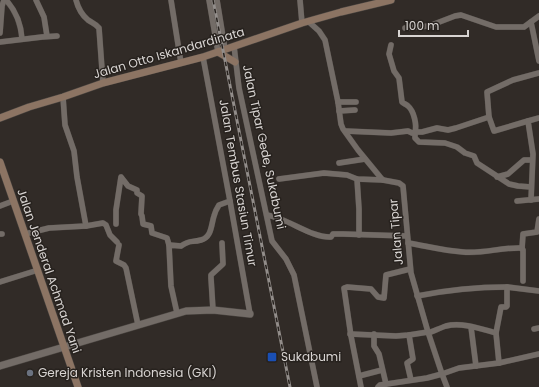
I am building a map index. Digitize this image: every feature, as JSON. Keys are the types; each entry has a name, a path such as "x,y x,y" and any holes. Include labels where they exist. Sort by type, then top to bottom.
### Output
{"main road":[{"name":"Jalan Otto Iskandardinata","path":"0,118 103,83 203,57 305,22 391,0"},
{"path":"222,51 235,62"},
{"name":"Jalan Jenderal Achmad Yani","path":"0,162 78,387"}],"street":[{"path":"0,33 2,6 5,0 18,18 21,27 22,39"},
{"path":"36,0 44,17 47,36"},
{"path":"76,0 82,14 99,28 103,83"},
{"path":"172,0 181,63"},
{"path":"209,0 222,51"},
{"path":"217,0 222,51"},
{"path":"300,0 305,22 319,31 325,40 341,124 365,159 383,180"},
{"path":"405,28 426,26 461,15 496,27 524,27 539,16"},
{"path":"531,22 539,61"},
{"path":"0,42 57,36"},
{"path":"391,45 389,54 394,71 399,78 402,102 412,113 416,124 415,138 419,142 445,143 457,148 473,156 478,163 509,184 531,187"},
{"name":"Jalan Tipar Gede, Sukabumi","path":"234,46 239,88 274,244 286,259 294,275 317,387"},
{"name":"Jalan Tembus Stasiun Timur","path":"203,57 250,314"},
{"path":"539,73 513,80 487,91 486,93 489,117 494,131 539,118"},
{"path":"63,97 66,125 74,150 86,226"},
{"path":"338,102 356,102"},
{"path":"339,111 356,110"},
{"path":"345,131 391,133 408,131 412,133 437,128 448,130 489,117"},
{"path":"528,121 532,141 531,200"},
{"path":"339,163 365,159"},
{"path":"497,177 508,174 524,160 532,160"},
{"path":"279,179 324,172 347,175 357,179 383,180"},
{"path":"116,224 120,177 142,196 140,214 144,224 151,226 152,233 167,238 169,245 171,286 177,313"},
{"path":"357,179 359,235"},
{"name":"Jalan Tipar","path":"383,180 399,183 403,186 410,269 413,284 447,387"},
{"path":"517,200 539,200"},
{"path":"0,206 13,201"},
{"path":"169,245 181,246 186,242 200,241 207,237 212,228 214,216 219,205 230,201"},
{"path":"267,215 325,237 332,237 333,234 407,236"},
{"path":"523,282 523,234 537,232 539,219"},
{"path":"25,234 49,228 105,224 110,235 118,244 116,261 124,265 126,268 138,325"},
{"path":"213,310 211,275 223,264 222,243"},
{"path":"408,243 463,252 498,249 522,249"},
{"path":"361,387 350,334 344,288 371,289 377,297 384,298 386,275 410,269"},
{"path":"0,282 38,270"},
{"path":"417,296 449,290 487,287 507,287 539,291"},
{"path":"499,363 496,333 501,307 507,306 507,287"},
{"path":"0,366 177,313 196,309 250,314"},
{"path":"350,334 396,336 409,335 456,325 496,333"},
{"path":"471,327 476,366"},
{"path":"374,334 374,346 379,354 386,384"},
{"path":"409,335 413,359 407,363 411,380"},
{"path":"378,387 379,385 442,374 459,368 499,363 539,354"},
{"path":"359,376 382,370"}],"railway":[{"path":"213,0 290,387"}],"place":[{"name":"Sukabumi","path":"272,357"},
{"name":"Gereja Kristen Indonesia (GKI)","path":"30,373"}]}
